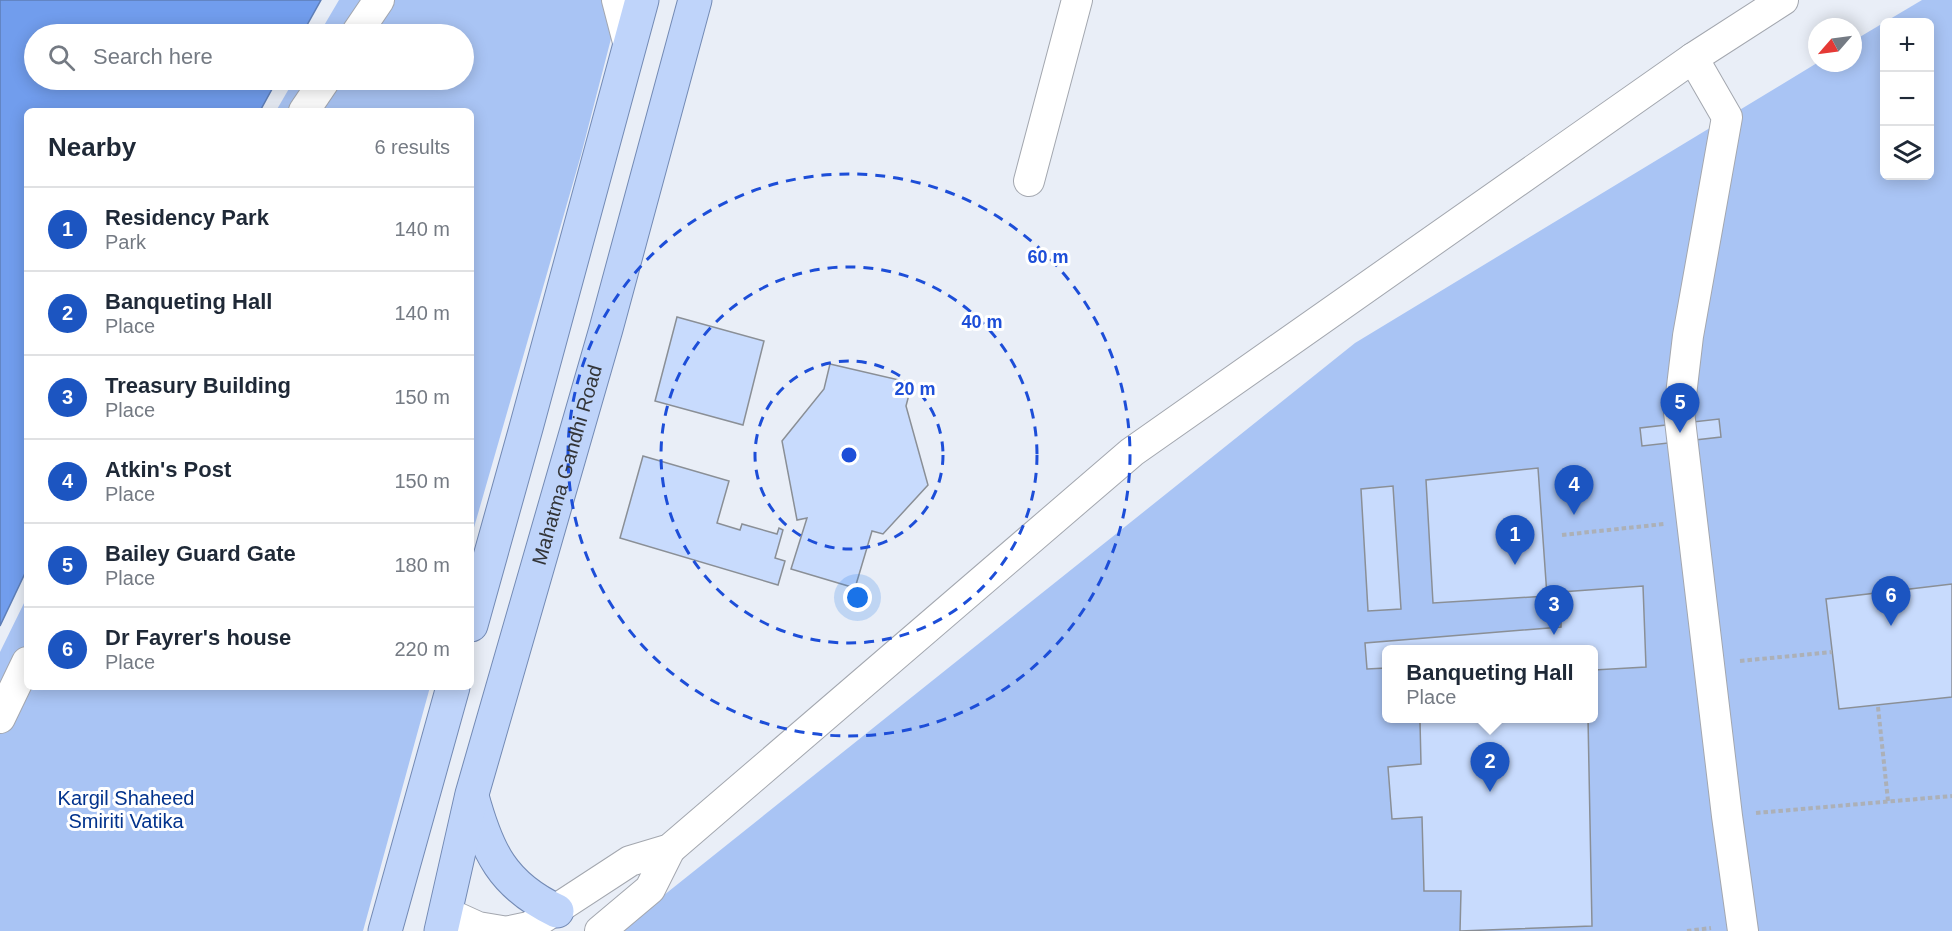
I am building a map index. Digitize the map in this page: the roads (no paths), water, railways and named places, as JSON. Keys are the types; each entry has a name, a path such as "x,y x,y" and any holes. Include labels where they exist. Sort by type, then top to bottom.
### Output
{"main road":[{"path":"474,614 642,0"},
{"name":"Mahatma Gandhi Road","path":"443,921 472,794 606,329 695,0"},
{"path":"385,931 452,690"},
{"path":"472,794 481,829 494,857 512,880 536,901 556,910"}],"street":[{"path":"363,24 379,0"},
{"path":"617,0 629,46"},
{"path":"1029,181 1077,0"},
{"path":"600,931 650,889 670,849 1132,452 1693,58 1783,0"},
{"path":"1693,58 1727,117 1688,336 1679,412 1727,816 1743,931"},
{"path":"306,108 318,90"},
{"path":"0,718 24,668"},
{"path":"510,931 529,927 630,861 670,849"},
{"path":"443,921 502,931"}],"water":[{"path":"0,0 321,0 308,24 24,24 24,90 272,90 262,108 24,108 24,575 0,626"}],"place":[{"name":"Bailey Guard Gate","path":"1680,433"},
{"name":"Atkin's Post","path":"1574,515"},
{"name":"Residency Park","path":"1515,565"},
{"name":"Dr Fayrer's house","path":"1891,626"},
{"name":"Treasury Building","path":"1554,635"},
{"name":"Banqueting Hall","path":"1490,792"}],"park label":[{"name":"Kargil Shaheed Smiriti Vatika","path":"126,810"}]}
